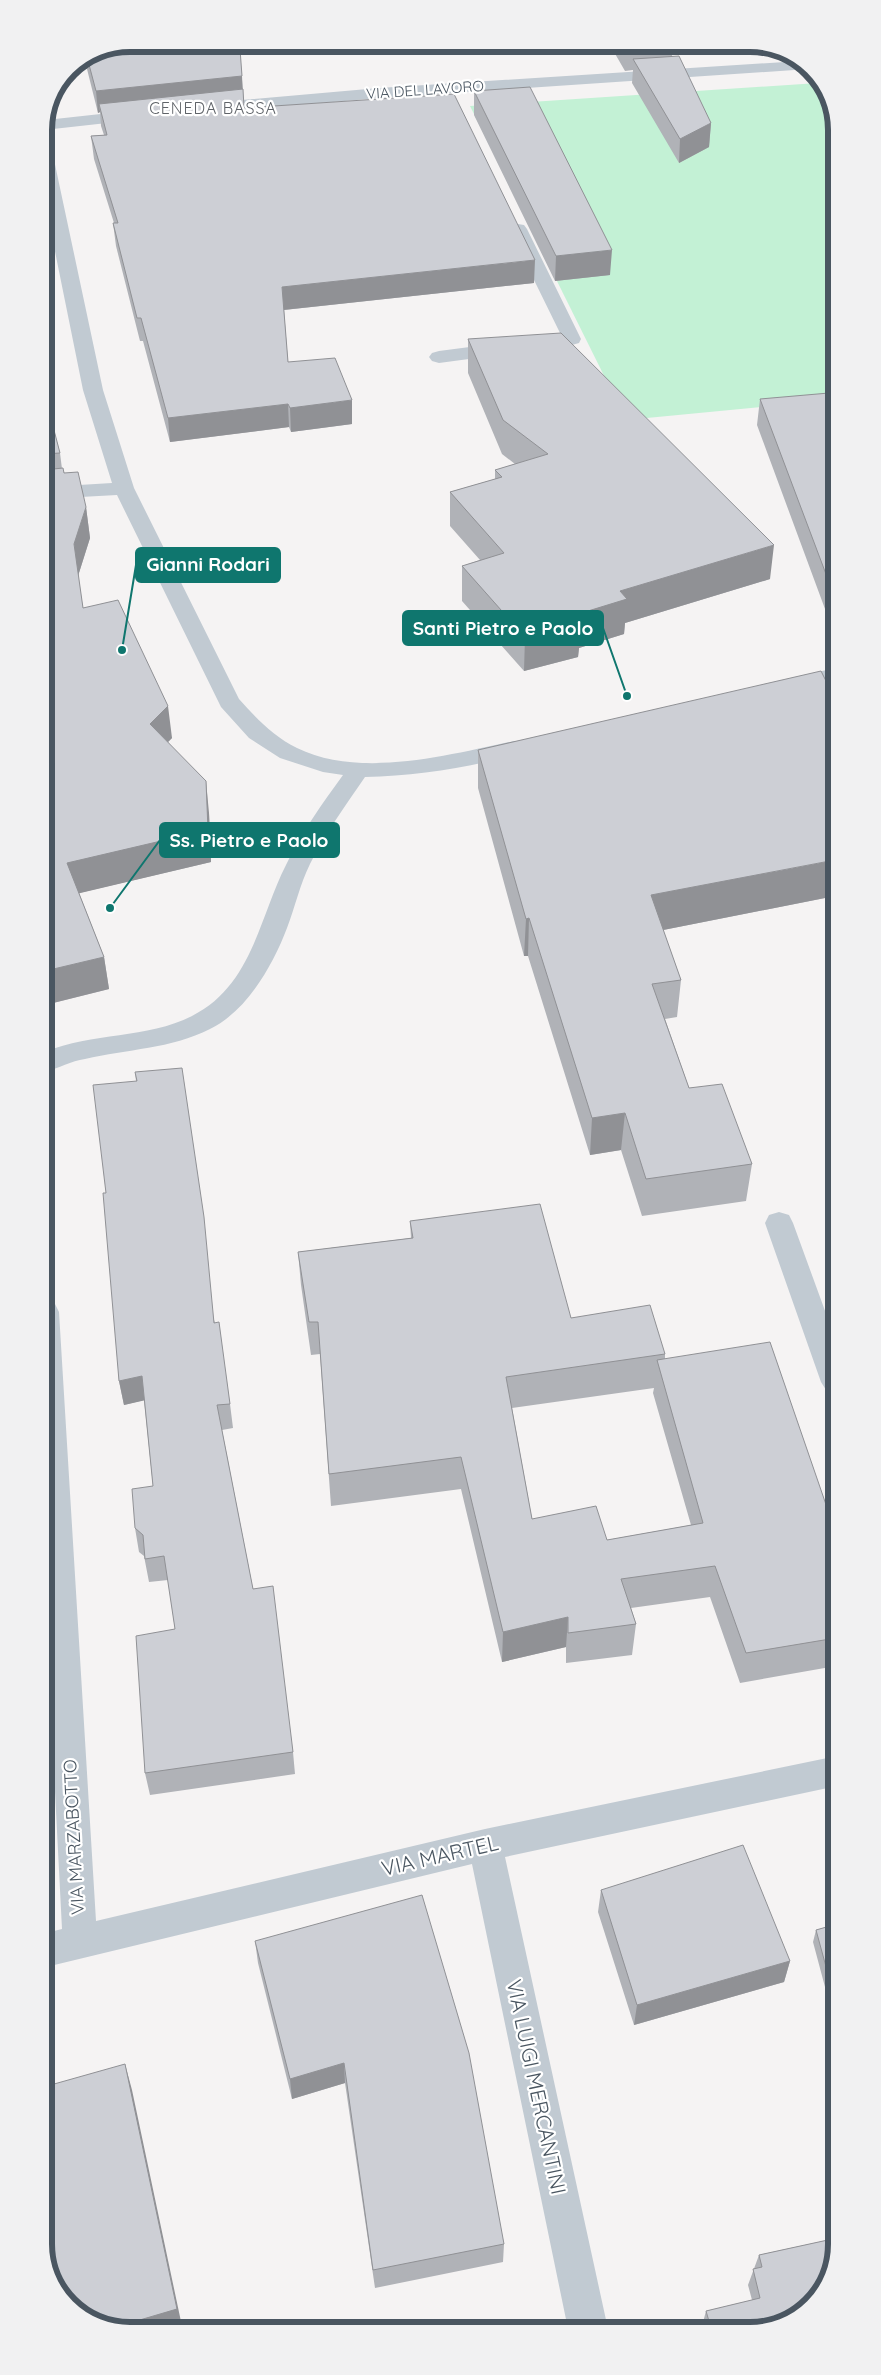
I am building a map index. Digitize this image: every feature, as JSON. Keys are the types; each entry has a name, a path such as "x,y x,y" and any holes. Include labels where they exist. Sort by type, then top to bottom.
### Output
{"street":[{"name":"VIA DEL LAVORO","path":"189,110 284,100 793,66"},
{"path":"450,88 459,107"},
{"path":"53,124 151,114"},
{"path":"53,197 94,390 124,488 229,702 243,722 277,748 299,757 331,766 358,770 415,769 532,744"},
{"path":"439,358 572,339 511,214"},
{"path":"53,492 124,488"},
{"path":"767,691 828,677"},
{"path":"53,1060 70,1053 186,1030 217,1012 245,981 261,956 273,931 298,864 311,840 358,770"},
{"path":"779,1223 828,1360"},
{"name":"VIA MARZABOTTO","path":"52,1430 80,1942"},
{"name":"VIA MARTEL","path":"52,1949 485,1845 828,1773"},
{"name":"VIA LUIGI MERCANTINI","path":"485,1845 587,2322"}],"green space":[{"path":"812,83 820,96 828,120 828,401 626,420 470,106"}],"building":[{"path":"130,52 240,52 242,76 96,91 89,65 100,58"},
{"path":"679,56 711,123 680,139 633,59"},
{"path":"530,87 612,250 556,256 474,91"},
{"path":"243,89 244,108 454,94 535,260 282,287 288,362 335,358 352,400 290,408 288,404 168,418 141,318 137,318 113,223 118,223 91,136 107,135 99,104"},
{"path":"561,333 774,545 620,591 627,599 575,615 580,622 525,637 462,566 504,553 450,492 502,477 495,470 548,454 503,420 468,339"},
{"path":"828,393 828,579 760,399"},
{"path":"53,426 60,453 53,453"},
{"path":"63,468 64,473 78,472 86,507 74,544 83,608 118,600 168,706 150,724 206,781 208,830 67,863 104,957 53,969 53,469"},
{"path":"821,671 828,685 828,861 651,895 681,980 652,984 689,1088 722,1084 752,1164 646,1179 625,1113 592,1118 529,918 526,919 478,750"},
{"path":"182,1068 204,1217 214,1323 219,1322 230,1404 217,1405 253,1589 273,1586 293,1752 145,1773 136,1636 175,1629 164,1556 145,1559 143,1535 135,1528 132,1489 153,1486 142,1376 119,1381 103,1193 106,1193 93,1085 137,1081 135,1072"},
{"path":"540,1204 571,1318 650,1305 665,1354 506,1377 532,1519 596,1506 607,1540 703,1523 657,1360 770,1342 828,1510 828,1639 746,1653 715,1566 621,1579 636,1624 568,1633 568,1617 503,1632 461,1457 329,1474 318,1322 309,1322 298,1252 413,1238 410,1221"},
{"path":"743,1845 790,1961 637,2005 601,1890"},
{"path":"422,1895 469,2053 504,2244 373,2270 344,2063 290,2079 255,1941"},
{"path":"828,1927 828,1974 816,1930"},
{"path":"125,2064 177,2309 133,2322 110,2320 100,2317 79,2303 63,2284 55,2265 52,2245 52,2085"},
{"path":"828,2240 827,2260 820,2279 812,2292 794,2309 771,2320 761,2322 709,2322 706,2311 760,2298 753,2269 762,2267 759,2255"}],"place":[{"name":"Gianni Rodari","path":"122,650"},
{"name":"Santi Pietro e Paolo","path":"627,696"},
{"name":"Ss. Pietro e Paolo","path":"110,908"}],"district":[{"name":"CENEDA BASSA","path":"213,108"}]}
